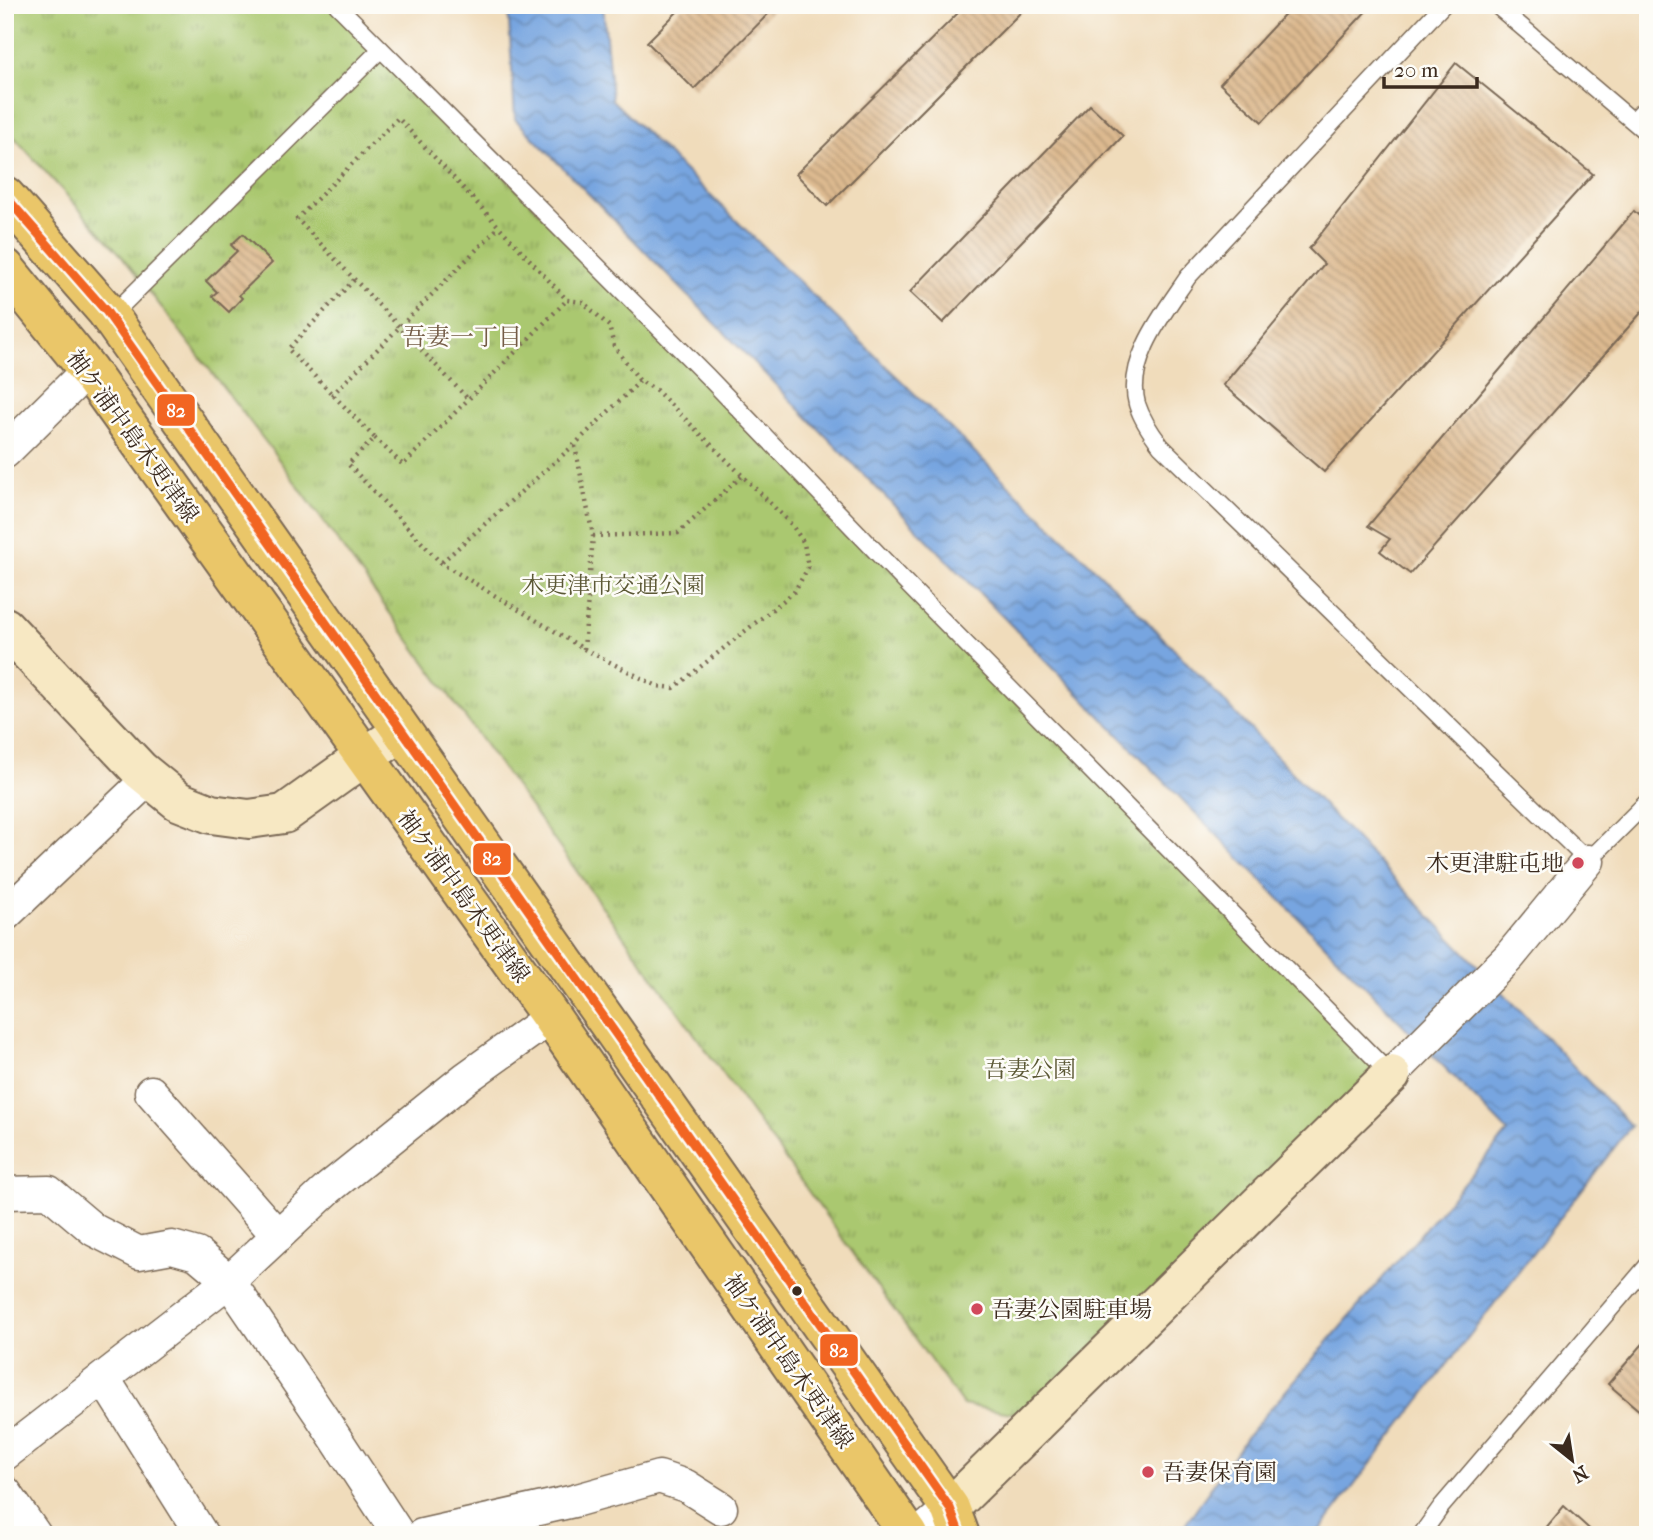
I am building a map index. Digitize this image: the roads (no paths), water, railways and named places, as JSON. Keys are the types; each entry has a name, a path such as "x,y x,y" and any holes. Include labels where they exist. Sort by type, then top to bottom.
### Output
{"main road":[{"name":"袖ケ浦中島木更津線","path":"5,196 106,311 955,1521"},
{"name":"袖ケ浦中島木更津線","path":"5,268 88,370 551,1017 909,1535"}],"street":[{"path":"5,452 88,370"},
{"path":"5,627 139,770 178,801 211,814 249,819 284,814 402,732"},
{"path":"5,915 149,778"},
{"path":"918,1535 955,1521 1509,957 1588,861"},
{"path":"5,1454 229,1281 329,1188 466,1078 551,1017"},
{"path":"151,1092 278,1236"},
{"path":"5,1193 49,1192 94,1230 139,1253 172,1247 197,1254 229,1281 399,1535"},
{"path":"104,1379 202,1535"},
{"path":"422,1535 574,1501 659,1477 686,1486 721,1508"},
{"path":"5,1492 35,1535"}],"lane":[{"path":"337,5 707,376 909,586 1397,1069"},
{"path":"1443,5 1188,277 1157,322 1145,348 1137,372 1136,402 1147,428 1161,446 1588,861 1648,801"},
{"path":"1496,5 1648,134"},
{"path":"110,317 381,49"},
{"path":"1633,121 1648,105"},
{"path":"1421,1535 1441,1507 1648,1265"}],"water":[{"path":"508,5 603,5 612,100 1123,596 1631,1126 1316,1535 1178,1535 1247,1436 1508,1132 515,119"}],"place":[{"name":"木更津駐屯地","path":"1578,863"},
{"name":"吾妻公園駐車場","path":"977,1309"},
{"name":"吾妻保育園","path":"1148,1472"}],"district":[{"name":"吾妻一丁目","path":"462,337"}],"park label":[{"name":"木更津市交通公園","path":"613,585"},
{"name":"吾妻公園","path":"1030,1069"}]}
